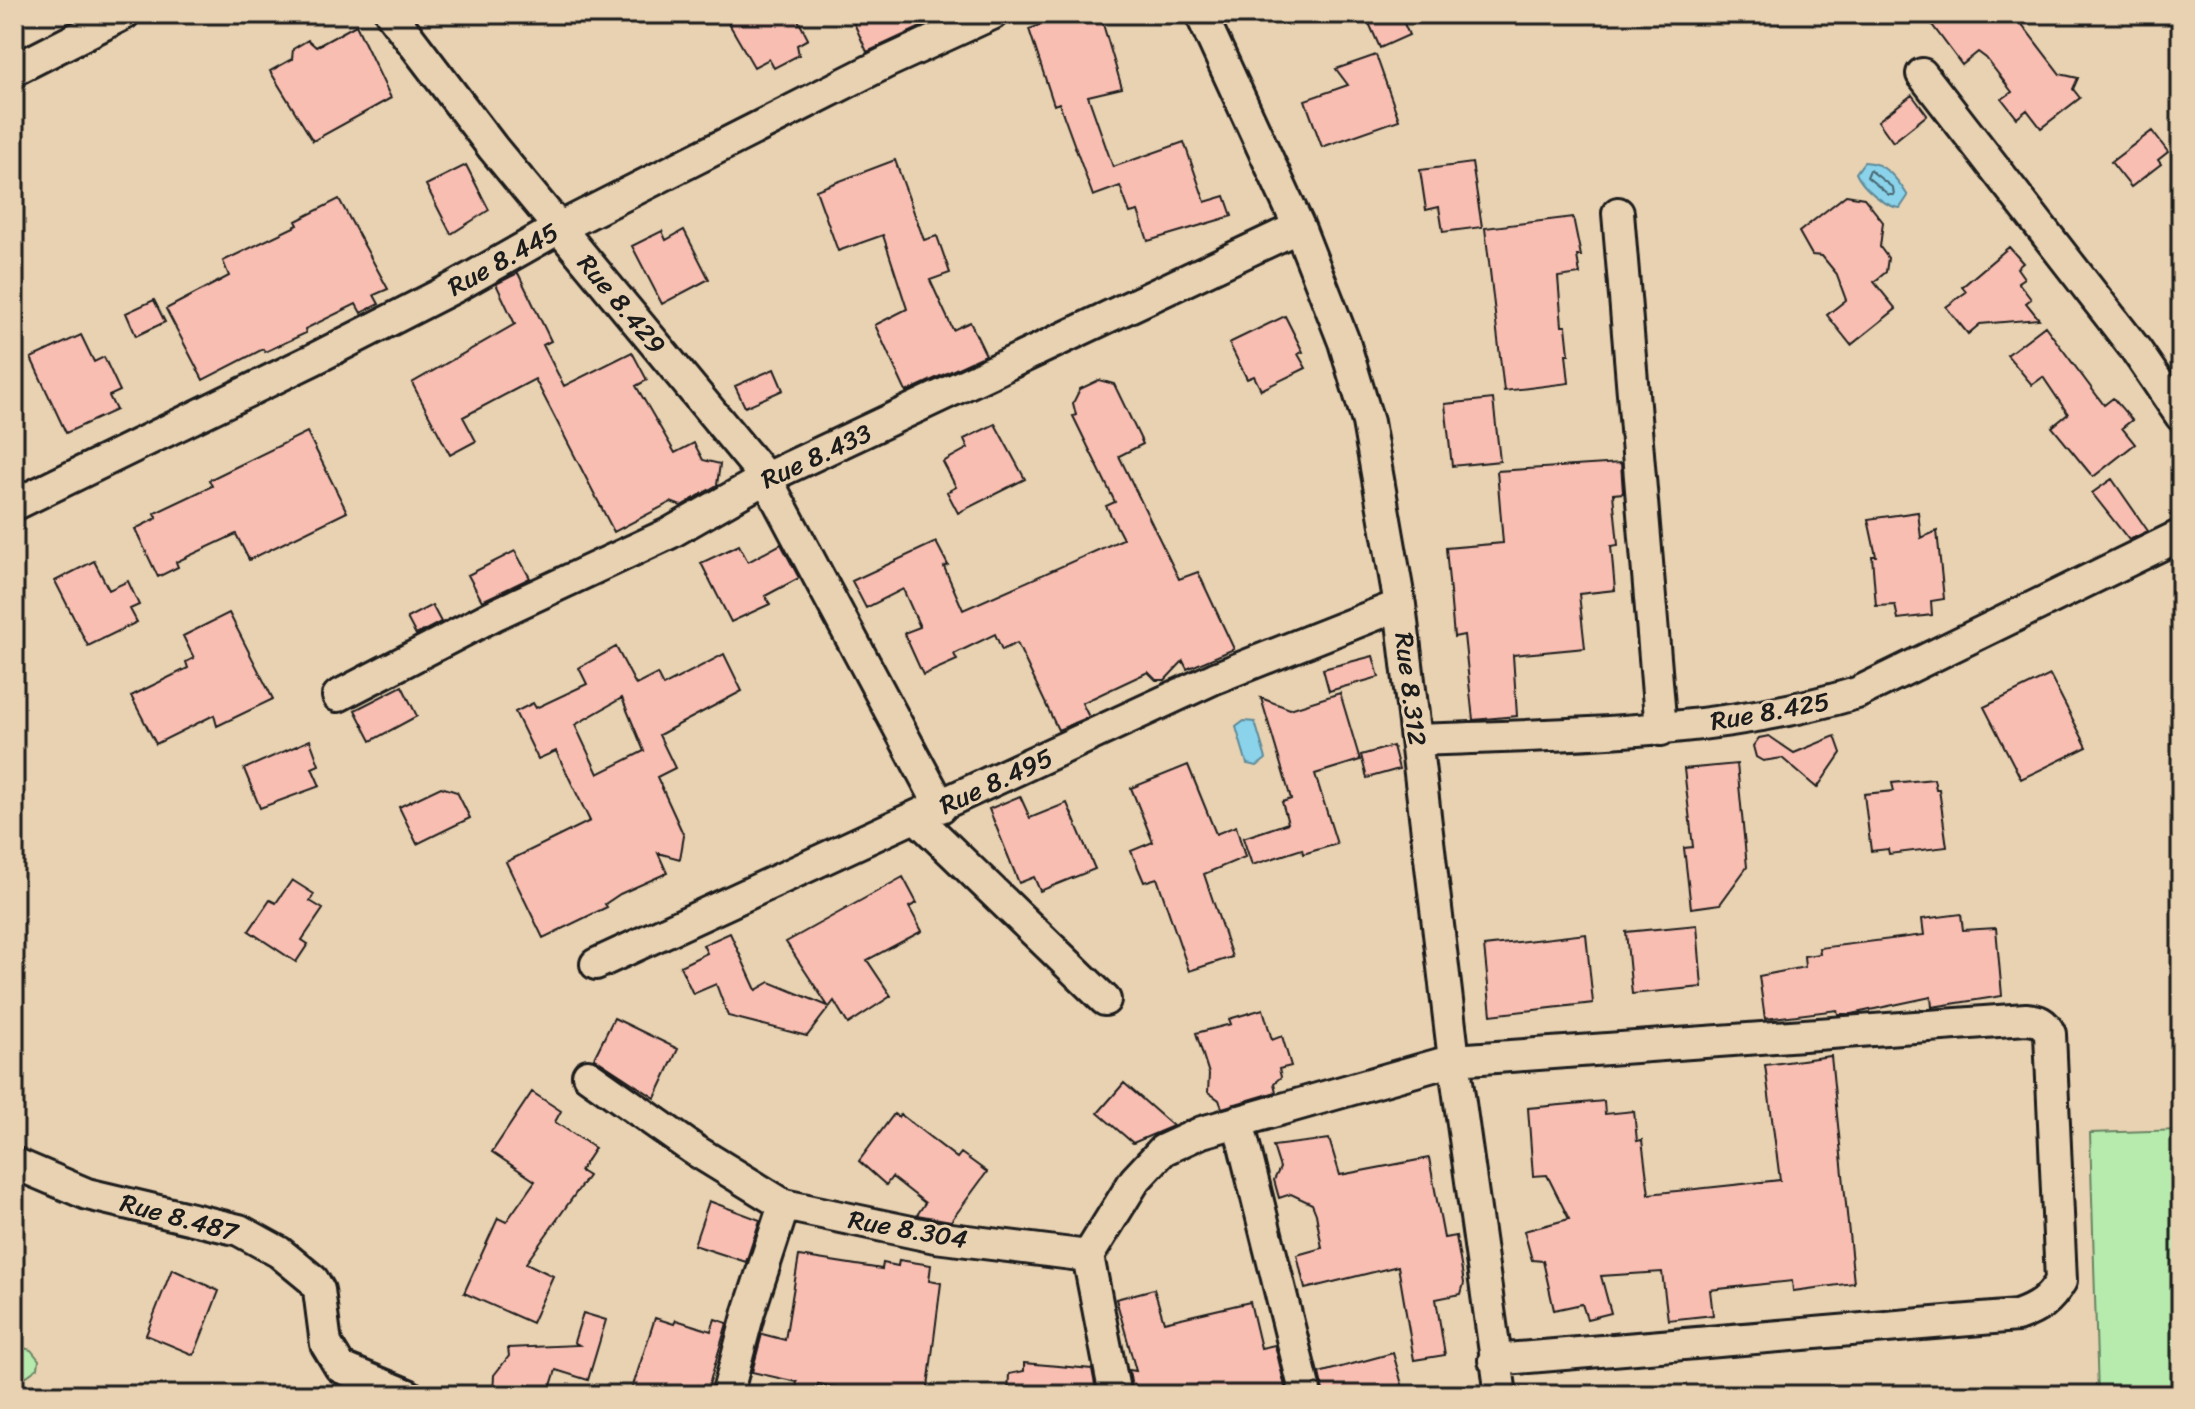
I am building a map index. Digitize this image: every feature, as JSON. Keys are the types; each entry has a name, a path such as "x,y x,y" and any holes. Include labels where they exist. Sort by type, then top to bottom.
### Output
{"street":[{"path":"14,70 124,14"},
{"name":"Rue 8.429","path":"391,14 559,228 766,478 929,812 1105,1000"},
{"name":"Rue 8.445","path":"14,505 314,359 455,287 559,228 885,63 992,14"},
{"name":"Rue 8.312","path":"1201,14 1299,227 1344,342 1368,422 1400,605 1454,1060 1501,1395"},
{"path":"1922,74 2136,350 2181,416"},
{"path":"1618,213 1661,730"},
{"name":"Rue 8.433","path":"338,696 494,615 670,533 766,478 1299,227"},
{"name":"Rue 8.425","path":"1418,740 1661,730 1806,708 1857,693 2181,535"},
{"name":"Rue 8.495","path":"596,964 1215,678 1400,605"},
{"path":"1115,1395 1088,1256 1135,1180 1163,1150 1202,1132 1454,1060 2026,1019 2037,1020 2047,1026 2050,1034 2061,1281 2050,1299 2038,1308 2017,1316 1494,1360"},
{"name":"Rue 8.304","path":"588,1075 693,1149 784,1205 935,1237 1088,1256"},
{"path":"1238,1121 1306,1395"},
{"name":"Rue 8.487","path":"14,1163 87,1194 239,1230 279,1252 313,1280 319,1290 326,1344 340,1367 408,1395"},
{"path":"727,1395 749,1312 784,1205"}],"green space":[{"path":"2181,1130 2181,1395 2098,1395 2090,1133"},
{"path":"14,1345 31,1350 39,1360 38,1368 14,1385"}],"water":[{"path":"1864,162 1885,169 1900,184 1908,196 1900,208 1881,200 1863,184 1856,173"},
{"path":"1244,721 1255,722 1266,759 1257,766 1247,764 1236,727"}],"building":[{"path":"744,14 795,14 808,39 797,45 799,55 774,68 769,59 754,67 728,22"},
{"path":"868,14 949,14 867,52 853,21"},
{"path":"1071,14 1100,14 1122,88 1088,96 1113,167 1184,142 1205,202 1225,196 1232,216 1148,241 1138,211 1130,213 1120,186 1093,196 1059,103 1054,105 1029,29"},
{"path":"1365,14 1400,14 1409,35 1380,48"},
{"path":"1924,14 2014,14 2060,74 2078,78 2073,89 2080,98 2041,128 2027,110 2017,118 2002,99 2012,92 1986,58 1978,52 1962,65"},
{"path":"356,25 391,98 313,141 270,71 292,59 293,49 308,40 316,47"},
{"path":"1376,55 1399,120 1322,147 1305,100 1348,85 1336,69"},
{"path":"1912,95 1927,115 1893,142 1878,121"},
{"path":"2152,131 2168,152 2158,160 2161,164 2131,187 2111,162"},
{"path":"895,160 924,240 937,236 950,273 930,280 953,330 970,322 986,355 906,392 875,325 907,309 883,235 838,251 816,190"},
{"path":"1472,163 1482,227 1443,232 1439,207 1426,210 1420,170"},
{"path":"466,165 489,210 451,234 426,185"},
{"path":"1846,195 1864,198 1883,222 1880,247 1888,258 1886,272 1874,282 1896,309 1851,345 1827,315 1846,300 1836,273 1822,256 1812,255 1799,232"},
{"path":"339,199 388,289 374,295 379,304 361,313 356,304 305,329 306,333 265,352 263,349 203,380 166,309 229,276 223,261 298,225 296,221"},
{"path":"1573,217 1581,256 1577,256 1580,274 1558,277 1562,326 1566,326 1569,354 1566,354 1569,383 1504,391 1485,228"},
{"path":"684,230 709,279 662,304 632,246 662,231 666,240"},
{"path":"2009,247 2023,263 2017,268 2024,278 2018,282 2031,299 2026,303 2039,319 1980,324 1968,334 1946,307 1966,292 1962,287"},
{"path":"518,273 551,341 543,345 564,386 632,352 647,380 636,386 675,453 694,443 703,460 720,464 717,485 681,506 671,502 614,532 535,379 463,417 476,441 450,455 412,383 515,324 496,284"},
{"path":"154,300 165,322 136,336 126,313"},
{"path":"1285,316 1303,352 1298,354 1306,368 1261,390 1254,376 1247,379 1229,343"},
{"path":"2045,326 2104,405 2113,398 2132,420 2122,428 2135,444 2093,477 2052,427 2068,414 2043,377 2032,385 2007,355"},
{"path":"81,335 94,362 104,357 120,391 109,396 116,410 66,433 31,358"},
{"path":"774,369 783,390 745,407 735,386"},
{"path":"1099,380 1114,384 1143,444 1119,456 1179,579 1198,572 1234,649 1187,669 1183,661 1165,680 1156,680 1148,672 1082,703 1089,717 1058,730 1017,643 1002,650 995,634 954,654 957,660 923,675 904,633 920,627 903,589 866,608 852,581 936,542 948,565 944,567 963,610 1123,539 1106,506 1115,502 1073,416 1076,415 1073,403 1080,389"},
{"path":"1493,399 1500,461 1452,466 1445,404"},
{"path":"995,424 1025,479 958,513 947,492 956,487 943,462 968,448 964,439"},
{"path":"307,432 347,512 249,560 236,534 176,562 178,567 158,577 135,529 157,518 155,513 212,486 209,480"},
{"path":"1621,463 1623,493 1613,494 1618,545 1611,546 1615,590 1579,594 1585,648 1513,655 1517,716 1473,720 1464,635 1454,637 1446,548 1503,543 1497,471"},
{"path":"2112,479 2148,531 2129,540 2092,493"},
{"path":"1918,512 1921,538 1937,531 1944,599 1931,601 1932,615 1898,619 1895,605 1876,606 1872,556 1876,556 1868,519"},
{"path":"781,544 799,578 765,596 770,604 731,622 701,563 739,545 748,562"},
{"path":"515,551 530,578 482,601 468,575"},
{"path":"94,561 109,590 128,581 139,605 130,609 137,622 88,646 55,581"},
{"path":"432,605 441,622 416,635 407,618"},
{"path":"229,613 273,699 217,726 214,715 156,744 131,696 188,668 186,662 194,658 183,636"},
{"path":"616,647 636,685 657,674 663,686 724,654 742,691 659,735 675,768 657,777 684,836 680,859 658,853 667,873 620,894 605,904 607,907 543,938 506,862 590,821 556,751 538,759 515,712 533,703 536,708 587,684 579,668","holes":["622,698 644,751 598,774 575,725"]},
{"path":"1373,656 1379,677 1329,691 1323,669"},
{"path":"2050,675 2087,747 2021,779 1984,707"},
{"path":"402,686 417,716 371,741 355,710"},
{"path":"1340,693 1360,760 1315,774 1337,844 1303,854 1302,849 1252,865 1243,838 1288,823 1282,802 1291,799 1261,698 1290,709"},
{"path":"1769,736 1794,753 1835,736 1841,753 1817,788 1782,758 1763,761 1756,757 1753,746 1759,738"},
{"path":"310,740 319,765 312,768 320,786 260,808 244,769"},
{"path":"1393,746 1399,769 1367,778 1361,755"},
{"path":"1737,764 1747,867 1720,904 1691,908 1684,848 1693,847 1684,769"},
{"path":"1188,765 1216,834 1236,826 1245,857 1204,874 1232,957 1189,971 1157,878 1144,882 1131,851 1153,842 1131,788"},
{"path":"1934,779 1936,789 1939,789 1947,847 1889,854 1888,849 1871,851 1864,794 1894,791 1892,783"},
{"path":"441,787 457,792 470,818 417,844 399,807"},
{"path":"1020,796 1030,818 1067,803 1095,869 1040,891 1034,877 1019,883 989,809"},
{"path":"903,877 917,903 909,907 922,931 867,960 891,996 848,1024 834,1001 807,1036 728,1016 716,984 693,994 680,966 707,953 703,945 730,933 756,990 770,982 828,1006 786,942"},
{"path":"292,880 314,894 310,901 323,909 302,940 308,944 296,962 249,931 270,900 276,903"},
{"path":"1961,914 1963,930 1996,928 2002,996 1932,1007 1931,997 1851,1014 1838,1014 1837,1010 1765,1019 1759,976 1805,967 1804,956 1820,954 1819,948 1924,935 1922,919"},
{"path":"1697,925 1702,987 1632,994 1626,932"},
{"path":"1586,934 1593,1003 1491,1015 1484,946"},
{"path":"1263,1009 1272,1040 1282,1036 1291,1066 1279,1069 1281,1077 1274,1083 1276,1092 1222,1108 1219,1100 1208,1092 1209,1074 1196,1033 1231,1024 1229,1019"},
{"path":"614,1018 678,1049 655,1098 594,1058"},
{"path":"1831,1056 1854,1283 1793,1291 1792,1281 1710,1290 1713,1315 1668,1320 1662,1272 1601,1276 1611,1313 1587,1319 1582,1304 1554,1310 1543,1261 1532,1260 1524,1231 1569,1219 1547,1175 1533,1176 1528,1108 1604,1101 1605,1114 1634,1111 1637,1141 1642,1140 1649,1194 1780,1180 1765,1065"},
{"path":"1124,1083 1173,1126 1133,1143 1098,1113"},
{"path":"532,1092 561,1111 555,1122 595,1148 580,1171 588,1176 526,1263 553,1276 532,1323 464,1293 498,1218 506,1222 535,1181 492,1152"},
{"path":"894,1114 898,1117 900,1114 957,1158 961,1153 987,1172 951,1221 917,1215 925,1203 892,1177 886,1185 859,1161"},
{"path":"1329,1139 1340,1175 1429,1158 1444,1238 1456,1236 1464,1283 1461,1294 1436,1299 1445,1355 1414,1360 1398,1266 1305,1289 1297,1255 1322,1248 1316,1214 1312,1204 1291,1194 1279,1198 1274,1180 1280,1168 1273,1146"},
{"path":"709,1201 760,1220 746,1262 694,1245"},
{"path":"799,1256 882,1269 883,1263 898,1266 899,1260 931,1265 929,1281 941,1283 927,1395 864,1395 865,1392 818,1384 816,1395 807,1395 795,1393 797,1382 752,1372 762,1334 785,1340"},
{"path":"172,1269 219,1291 194,1355 146,1335"},
{"path":"1154,1289 1164,1322 1250,1302 1261,1348 1275,1345 1287,1395 1133,1395 1129,1370 1136,1371 1116,1299"},
{"path":"583,1313 606,1320 588,1380 556,1370 548,1395 493,1395 494,1375 509,1356 508,1348 579,1345 574,1342"},
{"path":"655,1318 674,1324 676,1320 711,1331 715,1319 727,1323 706,1395 630,1395"},
{"path":"1393,1353 1405,1395 1324,1395 1319,1373"},
{"path":"1024,1363 1092,1369 1097,1395 1008,1395 1009,1374 1024,1371"}]}
